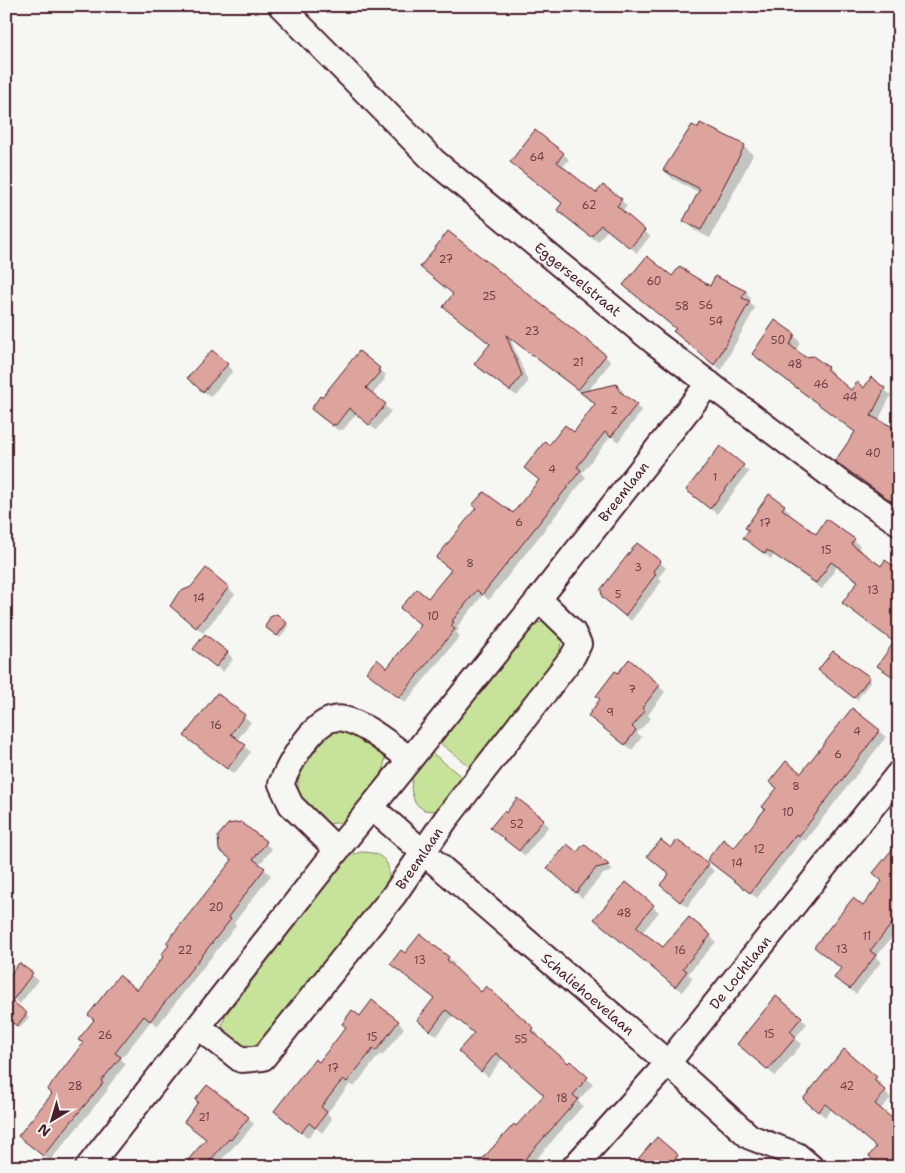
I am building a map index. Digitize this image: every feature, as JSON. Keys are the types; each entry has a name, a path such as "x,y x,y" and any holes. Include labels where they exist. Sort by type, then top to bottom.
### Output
{"street":[{"name":"Eggerseelstraat","path":"281,6 434,161 621,316 846,487 899,523"},
{"name":"Breemlaan","path":"88,1167 709,383"},
{"name":"Breemlaan","path":"199,1027 241,1060 263,1058 394,895 446,819 573,656 579,644 573,632 539,599"},
{"path":"338,850 291,805 281,784 290,763 317,727 329,720 343,718 363,727 410,759"},
{"name":"De Lochtlaan","path":"574,1167 668,1063 899,773"},
{"name":"Schaliehoevelaan","path":"372,808 750,1136 797,1155 811,1167"}],"green space":[{"path":"545,622 555,631 560,639 560,649 555,661 470,767 440,743 534,623"},
{"path":"350,730 371,742 385,758 382,779 347,822 326,824 308,810 298,792 298,771 331,732"},
{"path":"431,752 463,778 441,809 434,811 424,810 415,803 411,789 413,775"},
{"path":"361,852 383,858 389,875 385,891 261,1044 241,1045 225,1033 222,1025 225,1016 346,859"}],"building":[{"path":"700,123 745,145 701,230 683,221 700,189 663,170 692,125 698,128"},
{"path":"535,130 564,153 557,162 596,193 603,185 622,199 617,206 645,230 630,248 601,225 591,237 557,210 562,203 510,162"},
{"path":"448,231 606,355 578,390 506,335 522,375 510,391 474,364 490,344 443,307 453,294 420,267"},
{"path":"647,256 672,276 680,266 710,286 715,276 746,291 742,298 750,301 714,365 673,331 676,329 623,285"},
{"path":"775,320 795,334 790,345 805,357 813,356 828,367 826,369 851,390 857,382 864,388 871,377 885,388 871,416 899,430 899,490 891,501 835,461 855,432 752,354"},
{"path":"212,350 228,364 203,392 187,378"},
{"path":"359,351 380,368 378,371 380,372 366,388 386,404 369,425 349,408 336,425 334,424 333,426 311,409"},
{"path":"617,384 619,391 637,404 611,437 605,432 577,467 581,470 482,595 477,590 452,621 454,622 451,626 455,629 399,698 366,672 377,659 387,668 421,625 400,608 417,589 428,598 451,570 436,558 476,508 472,505 484,492 513,513 539,480 524,468 545,441 549,445 565,425 574,432 595,404 580,392"},
{"path":"720,446 744,465 710,509 686,490"},
{"path":"769,494 785,505 782,509 816,534 826,519 855,539 851,544 881,566 885,560 899,570 899,681 877,666 894,642 842,603 858,581 831,562 816,583 767,550 765,554 743,538 749,530 745,528"},
{"path":"637,543 661,561 653,571 656,574 625,616 602,597 601,589"},
{"path":"206,568 229,587 196,628 170,606 179,592 191,587"},
{"path":"277,614 287,623 277,636 265,627 270,617"},
{"path":"205,634 228,652 216,667 193,649"},
{"path":"833,651 870,677 854,698 818,670"},
{"path":"629,659 660,685 642,708 645,711 632,727 636,730 625,745 588,716 600,699 596,696 615,671 618,673"},
{"path":"217,693 245,715 231,734 246,745 227,769 184,736"},
{"path":"852,708 880,730 799,836 796,834 750,893 707,860 723,839 734,848 765,809 762,807 777,788 769,782 786,761 801,773"},
{"path":"517,798 544,819 519,851 490,828 504,811 506,813"},
{"path":"241,822 267,842 253,859 265,868 228,917 231,919 150,1021 144,1016 115,1053 121,1057 101,1081 103,1083 43,1156 18,1136 52,1094 47,1090 83,1043 78,1040 94,1020 88,1015 119,975 137,990 163,957 161,955 169,945 166,943 232,860 219,850 218,836 228,824"},
{"path":"661,840 671,848 677,840 709,864 680,902 660,885 669,874 647,856"},
{"path":"899,841 899,915 870,951 876,955 850,989 834,978 841,968 814,947 853,898 863,906 882,881 873,873"},
{"path":"567,844 577,852 584,844 609,865 596,868 576,893 547,868"},
{"path":"626,882 654,905 636,927 663,947 689,917 711,935 683,968 687,971 675,987 594,919"},
{"path":"420,934 449,957 447,960 481,992 486,986 534,1028 532,1031 568,1063 570,1061 588,1077 573,1095 578,1099 518,1167 475,1167 514,1124 516,1126 544,1095 496,1053 481,1072 458,1051 474,1033 446,1010 430,1031 417,1020 434,998 390,964 401,950 405,953"},
{"path":"19,963 33,973 12,1001 27,1013 17,1026 6,1018 6,980"},
{"path":"776,996 802,1017 790,1031 796,1037 768,1070 737,1044"},
{"path":"372,1000 399,1021 376,1051 373,1049 347,1082 343,1079 321,1107 327,1112 315,1128 309,1123 301,1133 274,1111 315,1059 319,1062 346,1027 342,1024 352,1010 360,1016"},
{"path":"844,1049 877,1077 874,1080 886,1091 875,1104 899,1124 899,1167 882,1167 869,1156 876,1147 825,1104 818,1112 803,1099"},
{"path":"207,1085 249,1117 231,1140 229,1139 204,1167 196,1167 188,1160 206,1139 184,1122 198,1102 195,1100"},
{"path":"657,1137 678,1155 668,1167 631,1167"}]}
